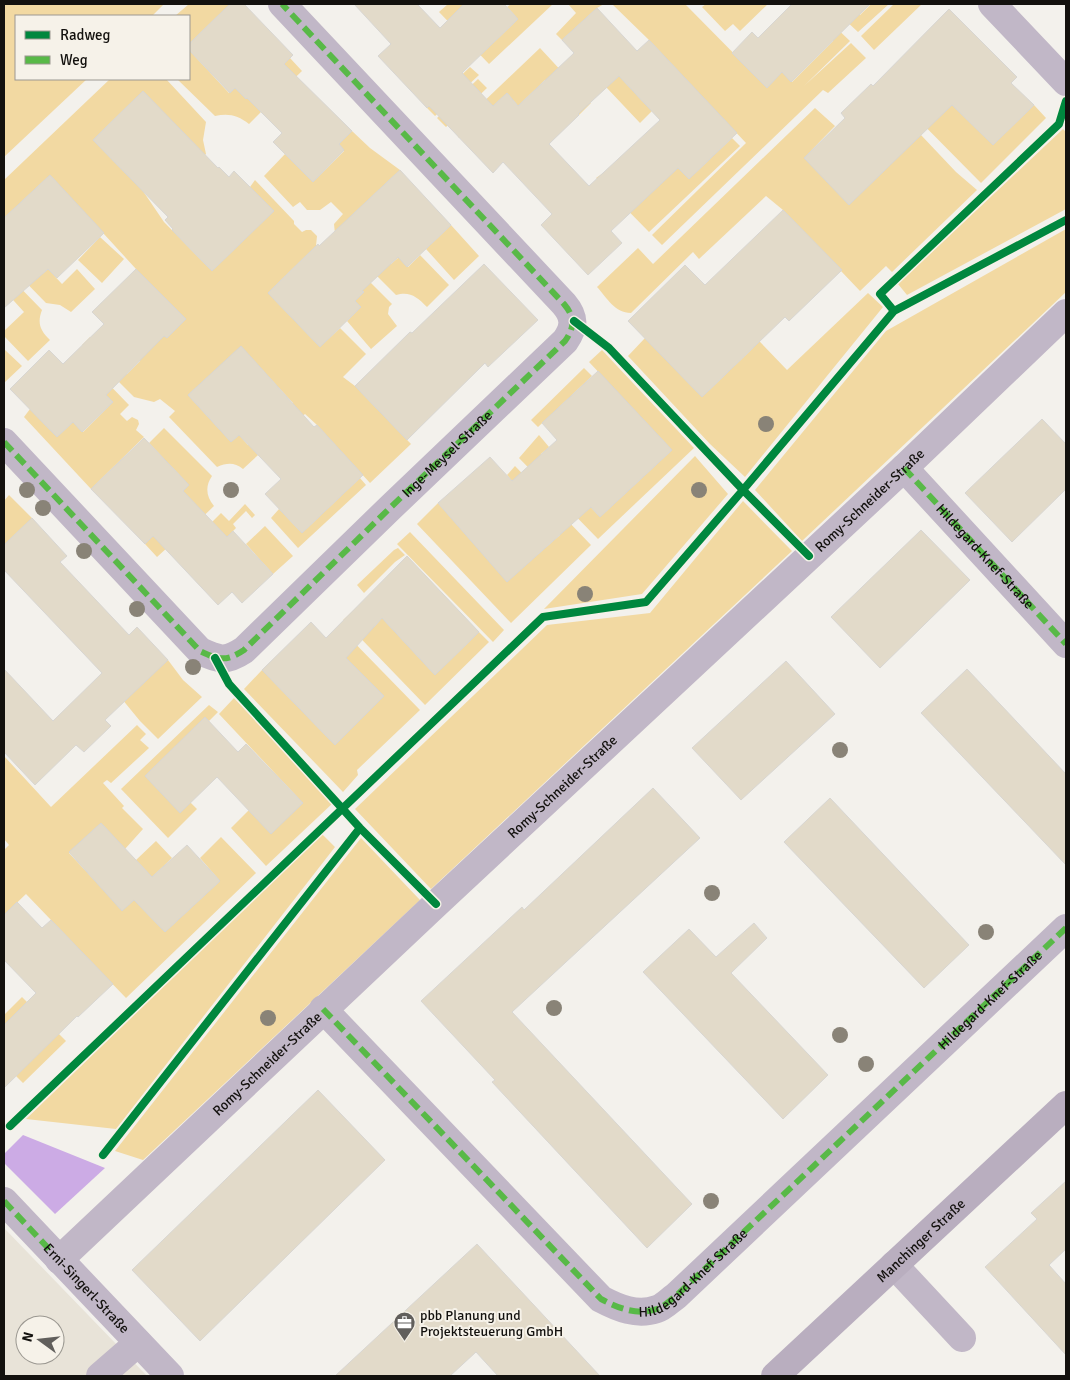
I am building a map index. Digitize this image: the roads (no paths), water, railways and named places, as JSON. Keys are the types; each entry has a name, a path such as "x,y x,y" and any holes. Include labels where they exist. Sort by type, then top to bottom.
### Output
{"main road":[{"name":"Manchinger Straße","path":"775,1376 1066,1105"}],"street":[{"name":"Inge-Meysel-Straße","path":"4,442 200,651 216,658 231,658 244,650 565,341 571,332 574,321 571,312 564,304 282,4"},
{"path":"992,4 1066,82"},
{"name":"Romy-Schneider-Straße","path":"59,1260 324,1009 904,468 1066,313"},
{"name":"Hildegard-Knef-Straße","path":"904,468 1066,644"},
{"name":"Hildegard-Knef-Straße","path":"324,1009 601,1299 619,1308 638,1312 658,1309 676,1296 1066,928"},
{"name":"Erni-Singerl-Straße","path":"4,1201 170,1376"},
{"path":"894,1265 962,1338"},
{"path":"100,1376 138,1343"}],"place":[{"name":"pbb Planung und Projektsteuerung GmbH","path":"404,1342"}]}
